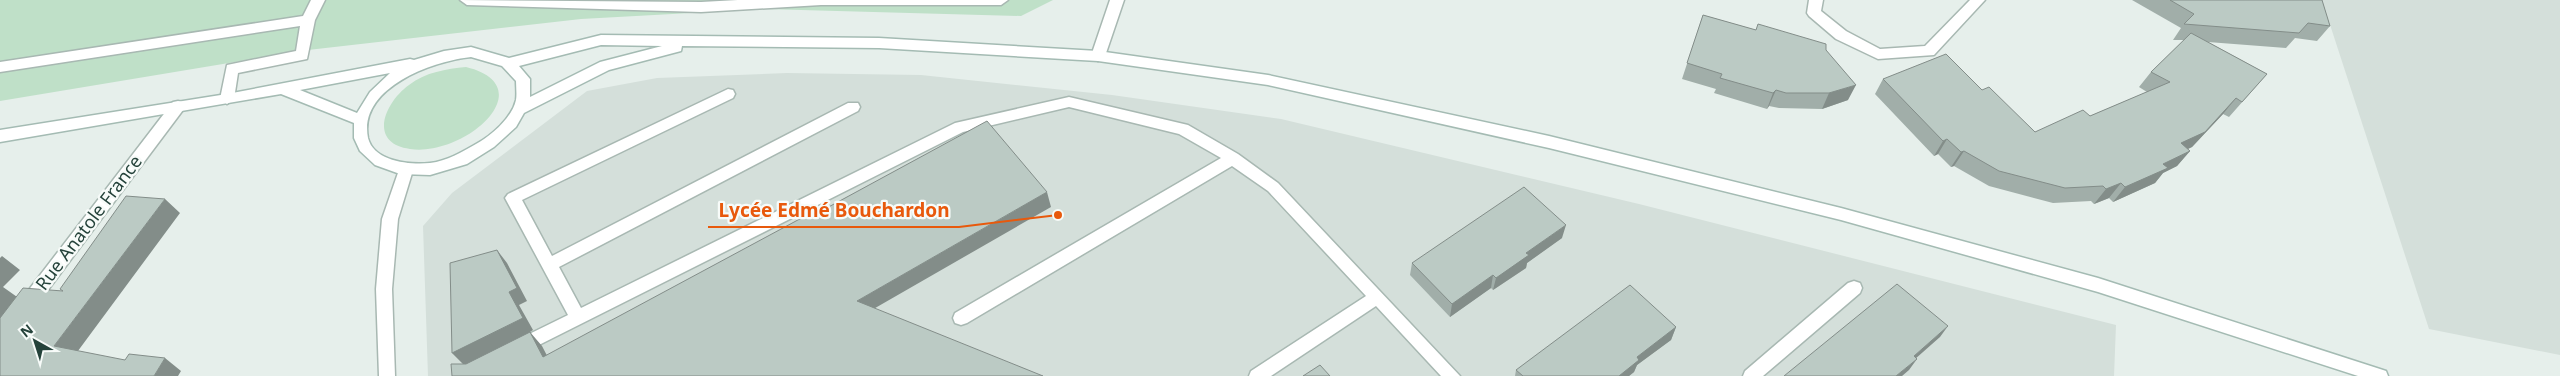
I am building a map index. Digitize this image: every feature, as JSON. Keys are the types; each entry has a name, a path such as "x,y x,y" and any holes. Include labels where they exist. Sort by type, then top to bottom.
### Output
{"street":[{"path":"227,99 232,69 302,55 308,20 318,0"},
{"path":"467,0 666,3 701,7 821,0 1001,0"},
{"path":"1098,56 1117,0"},
{"path":"1816,0 1814,13 1841,35 1878,54 1929,51 1978,0"},
{"path":"0,67 308,20"},
{"path":"510,62 601,40 879,43 1098,56 1278,82 1549,142 1822,210 2098,285 2380,376"},
{"path":"521,108 605,66 692,42"},
{"path":"0,136 227,99 422,62 446,54 471,52 492,55 510,62 524,82 521,108 511,125 501,135 475,154 452,164 429,169 406,170 384,164 368,154 360,138 361,120 369,103 382,87 401,73 422,62"},
{"path":"280,88 361,120"},
{"path":"578,318 513,198 728,94"},
{"path":"507,353 960,127 1069,102 1182,129 1233,158 1273,186 1452,376"},
{"name":"Rue Anatole France","path":"18,317 178,106"},
{"path":"549,265 853,107"},
{"path":"960,318 1233,158"},
{"path":"387,376 384,289 390,219 406,170"},
{"path":"1751,376 1854,288"},
{"path":"1256,376 1377,297"}],"shaded area":[{"path":"2322,0 2560,0 2560,355 2429,329"},
{"path":"787,73 921,75 1112,95 1281,119 1639,204 2116,325 2114,376 428,376 423,226 452,193 587,91 657,78"}],"green space":[{"path":"0,0 1053,0 1021,16 765,9 581,19 308,50 0,101"},
{"path":"466,67 488,76 498,89 497,103 488,118 473,132 453,142 432,149 410,149 397,145 388,139 384,131 384,121 387,111 400,92 429,74"}],"building":[{"path":"2170,0 2322,0 2330,26 2308,23 2299,33 2184,24 2194,14"},
{"path":"1703,15 1756,30 1758,24 1826,44 1826,50 1856,85 1829,93 1786,93 1776,90 1773,93 1720,78 1722,74 1687,63"},
{"path":"2191,33 2267,74 2242,102 2236,98 2205,132 2181,143 2190,151 2163,164 2168,168 2125,187 2121,183 2106,189 2103,186 2065,188 1999,171 1964,151 1961,152 1947,139 1943,141 1883,79 1946,54 1982,90 1989,87 2035,132 2083,110 2090,116 2170,82 2151,72"},
{"path":"987,121 1047,192 857,301 1043,376 452,376 451,364 466,364 530,332 543,357 822,207 823,210"},
{"path":"1524,187 1566,225 1526,253 1529,255 1496,278 1493,275 1452,304 1412,263"},
{"path":"126,196 165,199 54,346 125,360 129,354 165,358 154,376 0,376 0,318 23,288 63,291 60,289"},
{"path":"497,250 517,288 509,292 523,318 452,353 450,263"},
{"path":"1897,284 1948,326 1914,356 1917,359 1896,376 1784,376"},
{"path":"1630,285 1676,327 1637,357 1639,360 1619,376 1523,376 1516,370"},
{"path":"1320,365 1330,376 1303,376"}],"place":[{"name":"Lycée Edmé Bouchardon","path":"1058,215"}]}
